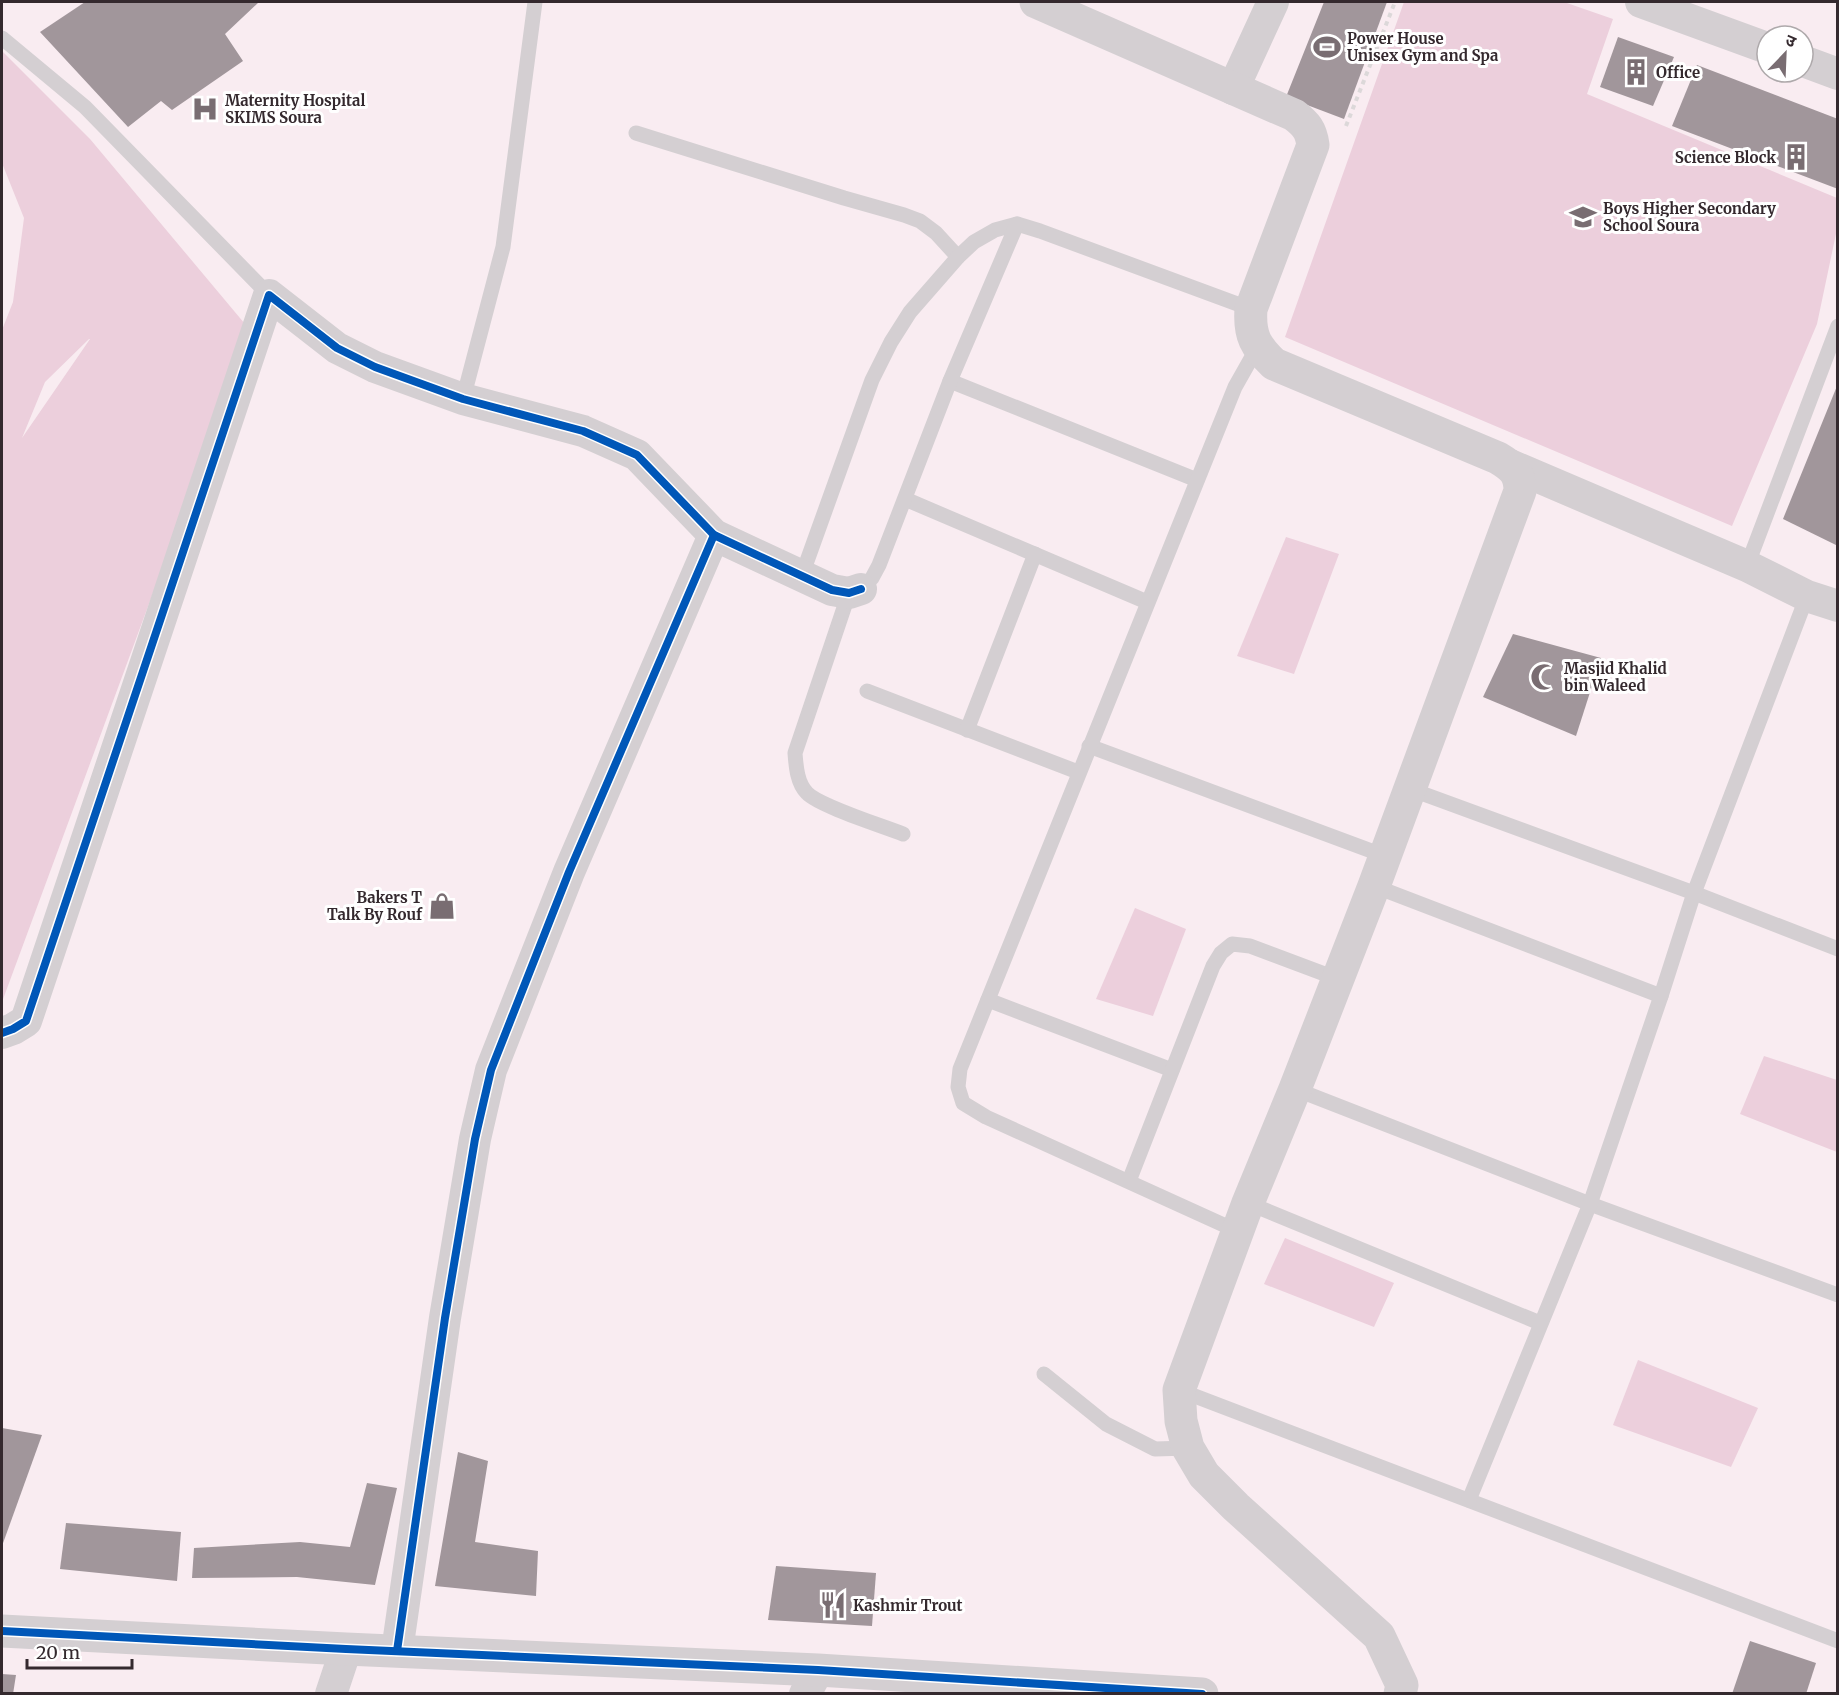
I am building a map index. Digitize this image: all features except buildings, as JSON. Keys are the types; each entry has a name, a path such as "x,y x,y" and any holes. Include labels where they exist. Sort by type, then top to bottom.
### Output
{"main road":[{"path":"1038,2 1294,115 1309,128 1313,145 1251,309 1252,333 1257,348 1274,364 1498,458 1510,465 1520,479 1520,491 1410,789 1338,979 1243,1217 1179,1390 1180,1421 1188,1448 1204,1475 1236,1507 1379,1636 1402,1685 1400,1694"},
{"path":"2,1630 397,1651 812,1682 1202,1694"}],"street":[{"path":"1233,89 1274,2"},
{"path":"1641,2 1672,6 1755,43"},
{"path":"1815,65 1838,74"},
{"path":"2,1033 26,1021 269,295 337,348 375,367 463,399 583,431 637,455 714,535 831,590 855,591"},
{"path":"1510,465 1748,566 1807,596 1838,606"},
{"path":"397,1651 445,1318 475,1139 491,1070 569,872 714,535"},
{"path":"331,1694 346,1649"}],"lane":[{"path":"463,399 503,248 535,2"},
{"path":"2,38 85,107 269,295"},
{"path":"636,133 844,198 904,214 936,232 958,257"},
{"path":"903,834 822,802 807,793 800,782 795,753 855,591 872,578 879,565 950,381 1017,224"},
{"path":"802,575 872,380 891,342 910,312 974,242 995,230 1017,224 1251,309"},
{"path":"1748,566 1838,326"},
{"path":"1257,348 1235,387 1078,772 960,1069 958,1087 963,1102 986,1117 1129,1181 1243,1217 1540,1323"},
{"path":"950,381 1197,480"},
{"path":"905,499 1147,602"},
{"path":"968,729 1035,554"},
{"path":"1469,1500 1590,1204 1694,893 1807,596"},
{"path":"867,691 1078,772"},
{"path":"1089,746 1661,996"},
{"path":"1410,789 1694,893 1838,949"},
{"path":"1129,1181 1213,966 1221,953 1232,944 1250,946 1338,979"},
{"path":"988,1000 1172,1070"},
{"path":"1295,1089 1590,1204 1838,1295"},
{"path":"1044,1374 1106,1424 1155,1449 1188,1448"},
{"path":"1179,1390 1838,1641"}],"path":[{"path":"1313,145 1339,145 1395,2"}],"shaded area":[{"name":"Boys Higher Secondary School Soura","path":"1404,2 1564,2 1613,19 1587,94 1837,198 1837,229 1817,324 1732,526 1285,337"},
{"path":"2,51 90,139 250,330 2,1002 2,330 13,302 24,218 2,163","holes":["90,339 22,438 45,382"]},
{"path":"1286,537 1339,554 1294,674 1237,656"},
{"path":"1135,908 1186,929 1153,1016 1096,999"},
{"path":"1764,1056 1837,1080 1837,1152 1740,1114"},
{"path":"1285,1238 1394,1283 1374,1327 1264,1284"},
{"path":"1638,1360 1758,1408 1731,1467 1613,1425"}],"cycle path":[{"path":"2,1033 26,1021 269,295 337,348 375,367 463,399 583,431 637,455 714,535 832,590 849,593 861,589"},
{"path":"397,1651 445,1318 475,1139 491,1070 569,872 714,535"},
{"path":"2,1631 818,1670 1202,1694"}],"place":[{"name":"Power House Unisex Gym and Spa","path":"1327,47"},
{"name":"Office","path":"1636,72"},
{"name":"Maternity Hospital SKIMS Soura","path":"205,109"},
{"name":"Science Block","path":"1796,157"},
{"name":"Boys Higher Secondary School Soura","path":"1583,217"},
{"name":"Masjid Khalid bin Waleed","path":"1544,677"},
{"name":"Bakers T Talk By Rouf","path":"442,906"},
{"name":"Kashmir Trout","path":"833,1605"}]}
